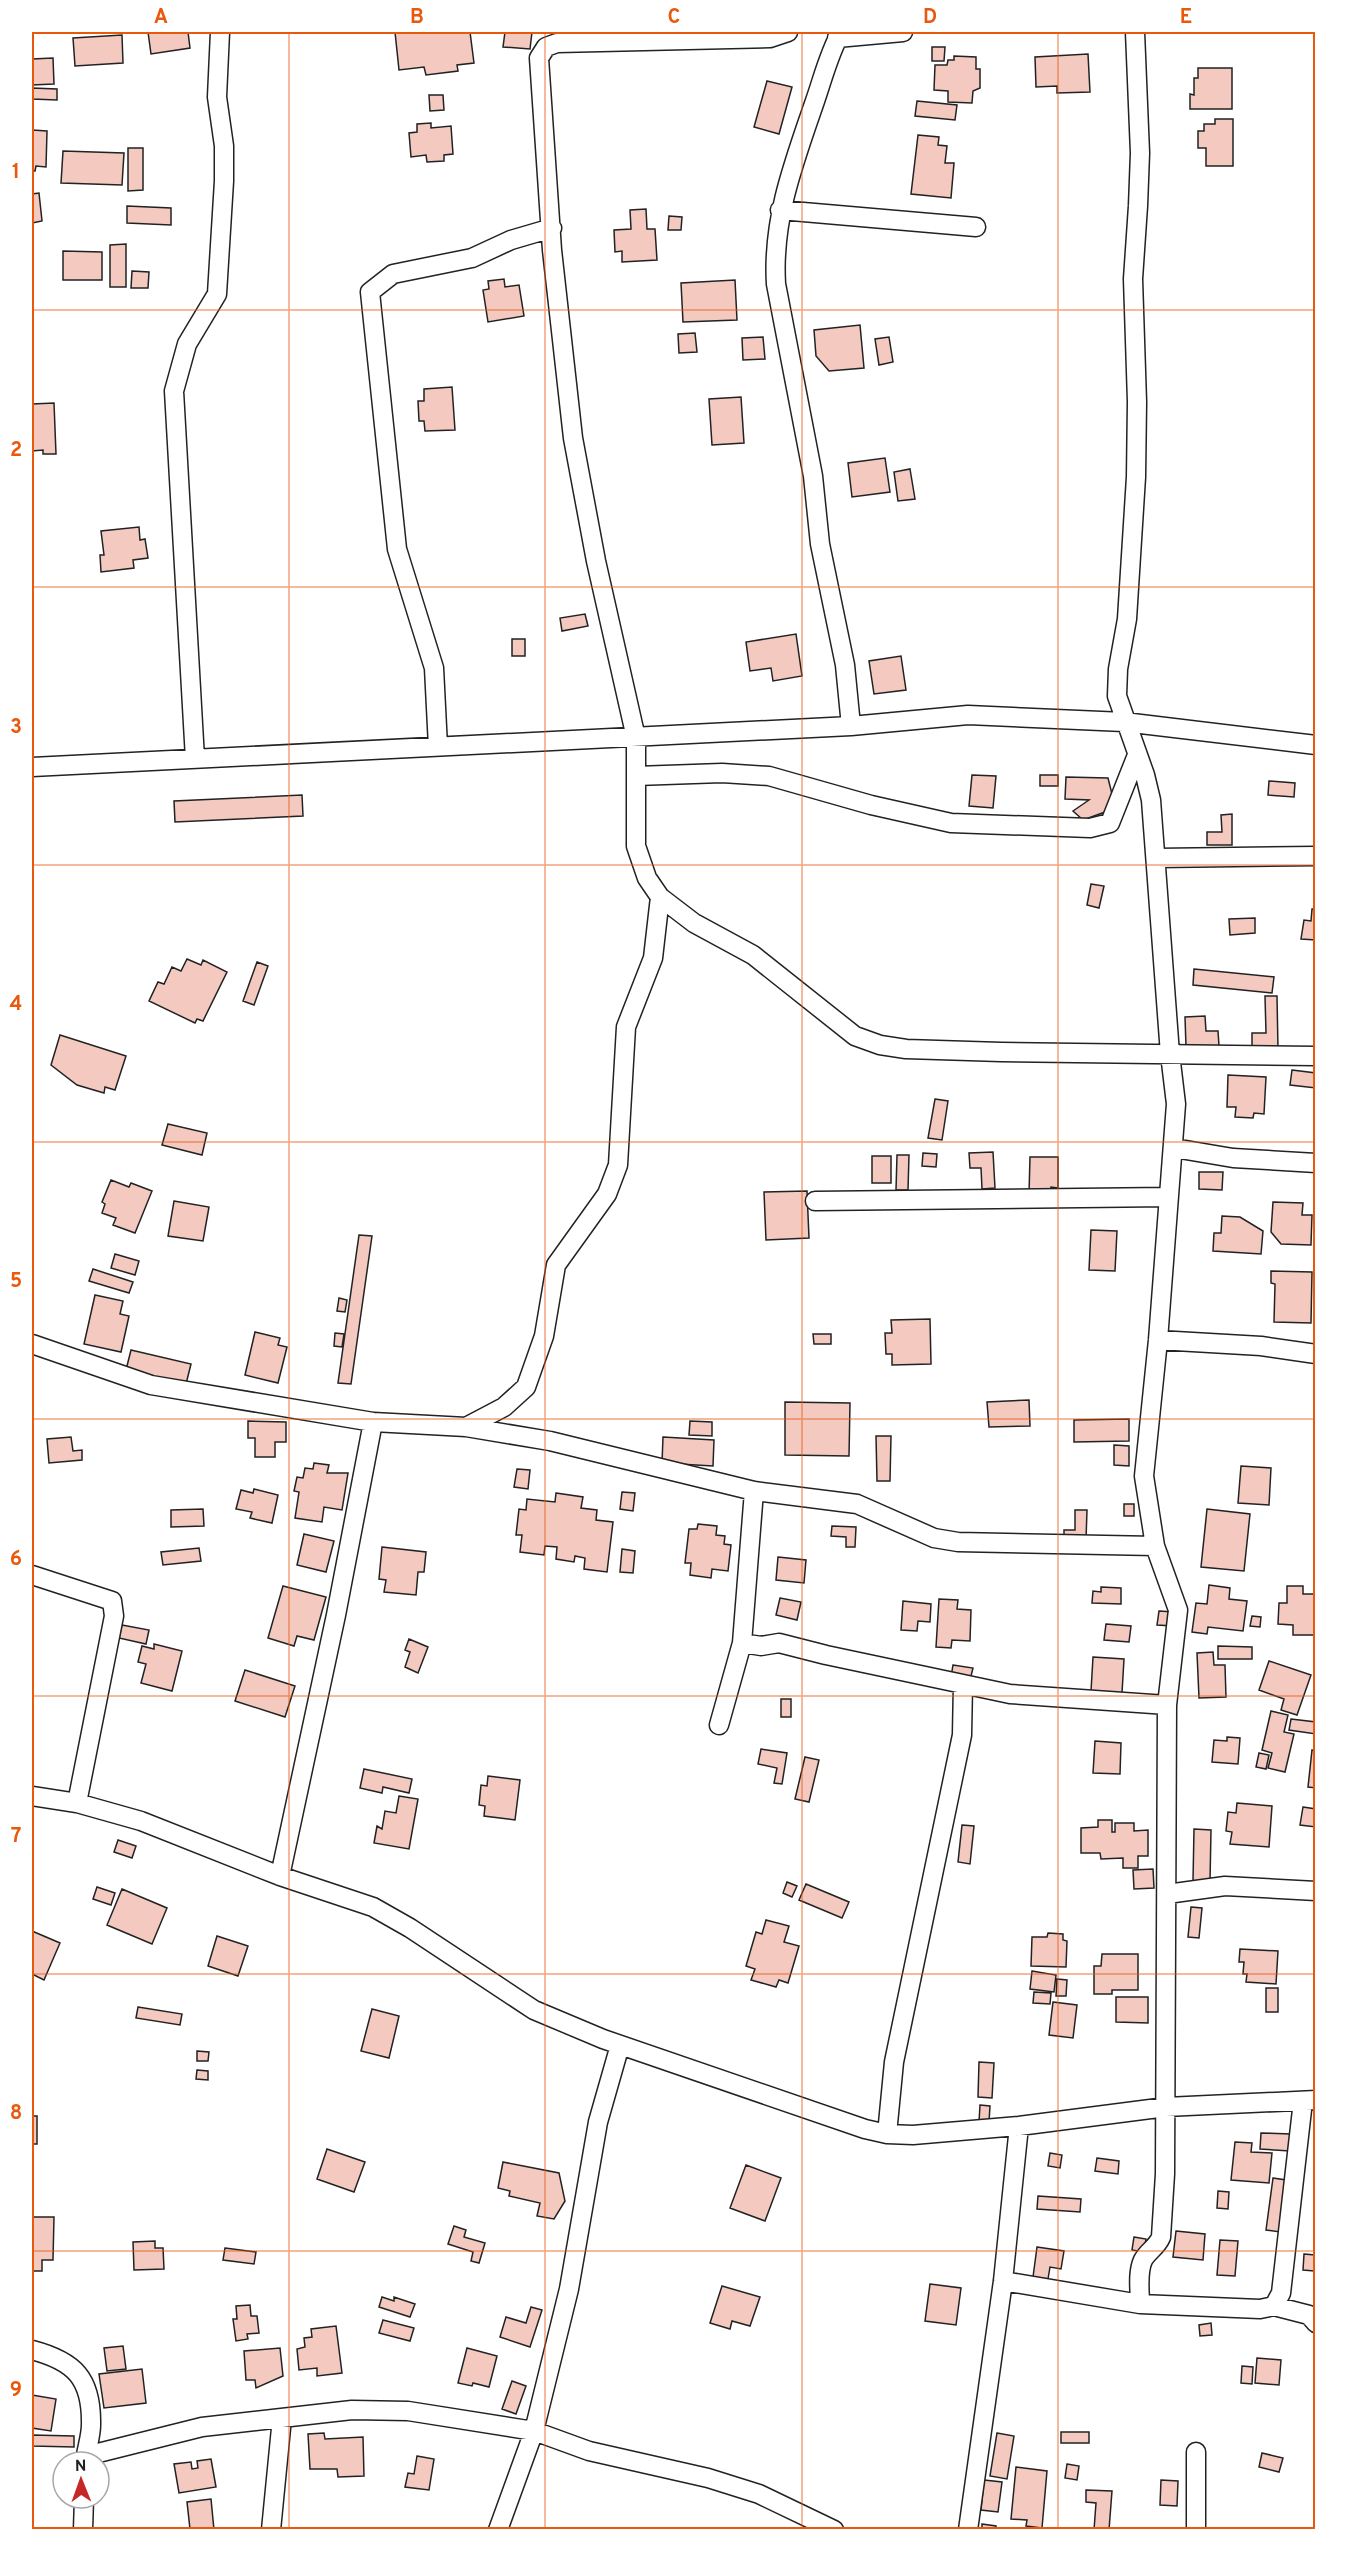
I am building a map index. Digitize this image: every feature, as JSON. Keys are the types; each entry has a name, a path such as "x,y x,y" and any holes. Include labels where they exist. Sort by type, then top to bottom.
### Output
{"street":[{"path":"195,759 174,391 187,344 217,294 224,181 224,146 217,98 220,32"},
{"path":"788,32 770,38 557,43 546,39 539,58 538,71 552,250 573,438 596,561 636,738 636,846 647,878 660,897 694,923 753,955 855,1036 880,1045 906,1049 1001,1052 1316,1056"},
{"path":"851,726 845,665 820,544 813,476 776,284 774,254 780,210 789,174 839,35 903,32"},
{"path":"1134,32 1140,153 1132,279 1137,402 1136,477 1127,619 1117,689 1124,722 1137,755 1150,800 1157,858 1170,1054 1176,1104 1167,1197 1158,1340 1144,1476 1155,1546 1178,1610 1167,1705 1167,2107 1161,2237 1143,2262 1140,2278 1140,2304"},
{"path":"780,210 976,227"},
{"path":"438,747 434,668 397,549 370,292 393,274 472,258 511,240 552,228"},
{"path":"32,769 851,726 968,716 1124,722 1316,745"},
{"path":"636,776 722,773 769,776 871,805 951,823 1090,828 1110,823 1137,755"},
{"path":"1157,858 1316,856"},
{"path":"466,1426 504,1407 526,1387 544,1336 556,1265 607,1194 618,1165 626,1027 653,958 660,897"},
{"path":"1173,1148 1233,1158 1316,1163"},
{"path":"815,1201 1167,1197"},
{"path":"1158,1340 1261,1346 1316,1354"},
{"path":"32,1344 151,1385 373,1422 466,1426 550,1440 754,1491 857,1504 934,1538 958,1542 1155,1546"},
{"path":"280,1876 336,1615 373,1422"},
{"path":"719,1725 742,1643 754,1491"},
{"path":"32,1575 112,1601 114,1616 77,1803"},
{"path":"742,1643 761,1646 779,1643 796,1646 826,1655 1010,1694 1167,1705"},
{"path":"887,2134 894,2062 962,1735 963,1684"},
{"path":"32,1796 77,1803 141,1821 280,1876 373,1907 411,1928 534,2010 620,2045 865,2129 887,2134 913,2135 1019,2126 1167,2107 1309,2101 1281,2293 1274,2306"},
{"path":"1167,1894 1225,1886 1316,1891"},
{"path":"498,2529 534,2431 569,2289 598,2122 620,2045"},
{"path":"968,2529 1003,2281 1019,2126"},
{"path":"1003,2281 1140,2304 1260,2309 1274,2306 1309,2315 1316,2323"},
{"path":"32,2350 55,2356 75,2368 85,2388 90,2406 91,2426 87,2450"},
{"path":"111,2452 202,2427 352,2410 408,2411 534,2431 589,2451 708,2478 759,2494 834,2529"},
{"path":"271,2529 282,2418"},
{"path":"1196,2452 1196,2529"},
{"path":"83,2529 84,2510"}],"building":[{"path":"148,32 188,32 190,48 151,54"},
{"path":"395,32 470,32 474,63 457,65 458,71 426,75 424,67 399,70"},
{"path":"505,32 532,32 530,49 503,47"},
{"path":"122,35 123,63 75,66 73,38"},
{"path":"932,47 945,47 944,61 932,61"},
{"path":"1088,54 1090,92 1057,93 1057,86 1036,87 1035,57"},
{"path":"954,56 976,57 976,69 980,69 980,88 973,91 972,103 948,102 948,91 934,90 935,65 947,65 948,60 954,60"},
{"path":"53,58 54,84 32,85 32,59"},
{"path":"1198,68 1232,68 1232,109 1190,109 1190,94 1194,95 1194,78 1198,78"},
{"path":"767,81 792,87 779,134 754,127"},
{"path":"32,88 57,89 57,100 32,99"},
{"path":"429,95 443,95 444,110 430,111"},
{"path":"917,101 957,105 955,120 915,116"},
{"path":"1215,119 1233,119 1233,166 1206,166 1206,148 1198,148 1198,131 1204,131 1204,124 1215,124"},
{"path":"431,123 431,128 451,126 453,154 444,155 444,161 427,162 426,155 411,157 409,133 417,132 417,124"},
{"path":"32,130 47,131 46,167 36,166 35,171 32,171"},
{"path":"918,135 939,137 938,145 947,146 945,163 954,163 951,198 911,194"},
{"path":"128,148 143,148 143,190 128,191"},
{"path":"63,151 124,153 122,185 61,183"},
{"path":"39,193 42,221 32,223 32,194"},
{"path":"127,206 171,208 171,225 127,223"},
{"path":"646,209 647,229 655,229 657,260 622,262 622,251 615,252 614,230 631,229 630,210"},
{"path":"669,216 682,217 681,230 668,230"},
{"path":"126,244 126,287 110,287 110,245"},
{"path":"63,251 102,252 102,280 63,280"},
{"path":"132,271 149,272 148,288 131,288"},
{"path":"504,279 505,287 519,285 524,316 488,322 483,290 489,289 488,281"},
{"path":"735,280 737,320 683,322 681,283"},
{"path":"860,325 864,368 829,371 816,356 814,330"},
{"path":"695,333 697,352 679,353 678,334"},
{"path":"763,337 765,359 743,360 742,338"},
{"path":"889,337 893,362 879,365 875,339"},
{"path":"452,387 455,430 425,431 424,421 419,421 418,401 424,401 424,389"},
{"path":"741,397 744,443 712,445 709,399"},
{"path":"54,403 56,454 43,454 43,450 32,451 32,404"},
{"path":"885,458 890,492 852,497 848,463"},
{"path":"910,469 915,499 898,501 894,472"},
{"path":"139,527 140,540 145,539 148,558 133,560 134,568 101,572 100,555 104,555 101,531"},
{"path":"585,614 588,626 562,631 560,618"},
{"path":"796,634 802,676 773,681 771,668 750,671 746,642"},
{"path":"512,639 525,639 525,656 512,656"},
{"path":"901,656 906,690 874,694 869,661"},
{"path":"972,775 996,776 993,808 969,806"},
{"path":"1040,775 1058,775 1058,786 1040,786"},
{"path":"1066,777 1108,778 1114,802 1105,812 1083,820 1073,811 1089,800 1065,799"},
{"path":"1269,781 1295,783 1294,797 1268,795"},
{"path":"302,795 303,816 175,822 174,801"},
{"path":"1232,814 1232,845 1207,845 1207,832 1222,832 1221,815"},
{"path":"1091,884 1104,886 1099,908 1087,905"},
{"path":"1312,909 1316,909 1316,940 1301,939 1304,920 1311,921"},
{"path":"1255,918 1255,933 1230,935 1229,919"},
{"path":"187,959 201,965 203,960 227,972 203,1021 197,1019 195,1023 149,1001 158,982 164,984 172,967 181,971"},
{"path":"257,962 268,966 254,1005 243,1001"},
{"path":"1194,969 1274,977 1272,993 1193,985"},
{"path":"1265,996 1277,996 1278,1049 1252,1049 1252,1033 1266,1033"},
{"path":"1205,1016 1206,1031 1218,1031 1219,1046 1186,1047 1185,1017"},
{"path":"60,1035 126,1056 115,1090 105,1087 104,1093 77,1085 51,1065"},
{"path":"1292,1070 1316,1073 1316,1088 1290,1085"},
{"path":"1228,1075 1266,1077 1264,1114 1254,1113 1253,1118 1235,1117 1236,1107 1227,1107"},
{"path":"935,1099 948,1101 942,1140 928,1138"},
{"path":"168,1124 207,1133 202,1155 162,1145"},
{"path":"993,1152 995,1188 982,1189 981,1168 970,1168 969,1153"},
{"path":"923,1153 937,1154 936,1167 922,1166"},
{"path":"897,1155 909,1155 908,1190 896,1190"},
{"path":"872,1156 891,1156 891,1183 872,1183"},
{"path":"1030,1157 1058,1157 1058,1188 1051,1187 1050,1194 1029,1194"},
{"path":"1199,1172 1223,1172 1222,1190 1199,1189"},
{"path":"111,1180 129,1187 131,1183 152,1191 135,1233 113,1225 116,1218 102,1213 105,1204 102,1202"},
{"path":"807,1191 809,1238 766,1240 764,1192"},
{"path":"174,1201 209,1207 203,1241 168,1236"},
{"path":"1273,1202 1303,1203 1302,1215 1312,1215 1311,1245 1281,1244 1271,1232"},
{"path":"1222,1216 1240,1217 1263,1231 1261,1254 1213,1251 1214,1233 1221,1233"},
{"path":"1091,1230 1117,1231 1115,1271 1089,1270"},
{"path":"359,1235 372,1236 351,1384 338,1383"},
{"path":"115,1254 139,1261 135,1275 111,1268"},
{"path":"93,1269 133,1282 129,1293 89,1281"},
{"path":"1271,1271 1312,1272 1311,1323 1274,1322 1275,1284 1271,1283"},
{"path":"95,1295 123,1301 120,1314 129,1316 121,1352 84,1344"},
{"path":"339,1298 347,1300 345,1312 337,1311"},
{"path":"930,1319 931,1364 892,1365 892,1354 886,1354 885,1333 892,1333 891,1320"},
{"path":"255,1332 280,1338 278,1345 287,1347 278,1383 245,1375"},
{"path":"335,1333 344,1334 342,1347 334,1346"},
{"path":"813,1334 831,1334 831,1344 814,1344"},
{"path":"131,1350 191,1364 186,1384 126,1370"},
{"path":"1029,1400 1030,1426 989,1427 987,1402"},
{"path":"785,1402 850,1403 849,1456 785,1455"},
{"path":"1129,1419 1129,1441 1074,1442 1074,1420"},
{"path":"248,1421 286,1422 286,1442 275,1442 275,1457 255,1457 255,1438 248,1438"},
{"path":"690,1421 712,1422 712,1436 689,1435"},
{"path":"876,1436 891,1436 890,1481 877,1481"},
{"path":"71,1437 73,1451 82,1450 82,1460 49,1463 47,1439"},
{"path":"663,1437 714,1440 713,1466 662,1463"},
{"path":"1114,1445 1129,1446 1129,1466 1114,1465"},
{"path":"314,1463 329,1465 327,1473 348,1473 342,1510 324,1507 322,1522 295,1518 299,1492 294,1491 297,1477 303,1478 305,1468 313,1469"},
{"path":"1241,1466 1271,1468 1269,1505 1238,1503"},
{"path":"517,1469 530,1470 528,1489 514,1487"},
{"path":"254,1489 278,1495 272,1523 250,1518 252,1512 236,1509 241,1490 253,1493"},
{"path":"622,1492 635,1493 633,1511 620,1509"},
{"path":"556,1493 583,1497 581,1508 597,1510 596,1520 613,1522 607,1572 584,1569 585,1558 575,1556 574,1562 556,1559 557,1547 545,1546 544,1555 520,1552 522,1535 516,1535 519,1509 526,1510 527,1499 555,1502"},
{"path":"1124,1504 1134,1504 1134,1516 1124,1516"},
{"path":"203,1509 204,1526 171,1527 171,1510"},
{"path":"1207,1509 1250,1514 1244,1571 1201,1567"},
{"path":"1075,1510 1087,1510 1086,1540 1064,1540 1064,1530 1075,1530"},
{"path":"698,1524 717,1526 716,1535 725,1536 724,1544 731,1545 728,1571 712,1569 711,1578 690,1575 691,1563 685,1563 689,1529 697,1529"},
{"path":"832,1526 856,1527 855,1547 846,1547 846,1537 831,1536"},
{"path":"304,1534 334,1541 326,1572 297,1565"},
{"path":"382,1547 426,1552 424,1572 418,1572 416,1595 384,1592 386,1580 379,1579"},
{"path":"199,1548 201,1561 163,1565 161,1552"},
{"path":"622,1549 635,1551 633,1573 620,1572"},
{"path":"778,1557 806,1560 804,1583 776,1580"},
{"path":"1209,1585 1230,1588 1229,1599 1247,1601 1243,1631 1208,1627 1207,1634 1192,1632 1196,1603 1207,1604"},
{"path":"283,1586 326,1597 314,1640 297,1636 294,1646 268,1638"},
{"path":"1287,1586 1303,1586 1303,1594 1316,1594 1316,1635 1293,1635 1293,1625 1278,1624 1279,1603 1287,1603"},
{"path":"1101,1587 1121,1588 1121,1604 1092,1603 1093,1591 1101,1592"},
{"path":"780,1598 801,1602 797,1620 776,1615"},
{"path":"939,1599 958,1600 957,1609 971,1610 970,1641 952,1640 951,1648 936,1647"},
{"path":"903,1601 931,1604 930,1622 918,1621 917,1631 901,1630"},
{"path":"1159,1611 1174,1612 1173,1626 1157,1625"},
{"path":"1252,1616 1261,1617 1260,1627 1250,1626"},
{"path":"1106,1624 1131,1626 1129,1642 1104,1640"},
{"path":"122,1625 149,1630 146,1644 119,1638"},
{"path":"409,1639 428,1647 418,1673 405,1667 410,1652 405,1650"},
{"path":"154,1644 182,1651 172,1691 141,1683 146,1664 138,1662 142,1646 154,1649"},
{"path":"1218,1646 1252,1647 1252,1659 1218,1659"},
{"path":"1213,1652 1214,1665 1225,1665 1226,1697 1199,1698 1197,1653"},
{"path":"1093,1657 1124,1659 1122,1693 1091,1691"},
{"path":"1269,1661 1311,1675 1297,1715 1281,1710 1284,1699 1259,1690"},
{"path":"953,1665 973,1668 970,1680 951,1677"},
{"path":"245,1670 295,1686 285,1717 235,1701"},
{"path":"781,1699 791,1699 791,1717 781,1717"},
{"path":"1271,1711 1288,1715 1284,1732 1294,1734 1285,1772 1268,1768 1272,1753 1262,1750"},
{"path":"1291,1719 1316,1722 1316,1734 1289,1730"},
{"path":"1227,1737 1240,1738 1238,1764 1212,1762 1214,1740 1227,1741"},
{"path":"1095,1741 1121,1743 1120,1774 1093,1773"},
{"path":"761,1749 787,1753 782,1784 774,1783 777,1768 758,1764"},
{"path":"1312,1750 1316,1751 1316,1788 1308,1787"},
{"path":"1259,1753 1269,1755 1266,1769 1256,1767"},
{"path":"805,1757 819,1760 809,1802 795,1799"},
{"path":"364,1769 412,1779 409,1793 383,1787 382,1793 360,1788"},
{"path":"488,1776 520,1780 515,1820 484,1816 485,1806 479,1805 481,1785 487,1786"},
{"path":"399,1796 418,1799 409,1849 374,1843 377,1826 382,1829 385,1811 396,1813"},
{"path":"1237,1803 1272,1806 1269,1847 1230,1844 1232,1832 1226,1831 1228,1812 1236,1813"},
{"path":"1303,1807 1316,1809 1316,1827 1300,1825"},
{"path":"1098,1820 1112,1820 1112,1832 1115,1832 1115,1823 1134,1823 1134,1831 1148,1830 1148,1856 1138,1856 1138,1868 1123,1868 1123,1858 1101,1859 1100,1853 1081,1853 1081,1828 1098,1827"},
{"path":"962,1825 974,1826 970,1864 958,1862"},
{"path":"1194,1829 1211,1830 1210,1882 1193,1881"},
{"path":"118,1840 136,1846 132,1858 114,1852"},
{"path":"1153,1869 1154,1888 1134,1889 1133,1870"},
{"path":"787,1882 797,1886 792,1897 783,1893"},
{"path":"806,1884 849,1902 842,1918 799,1900"},
{"path":"97,1887 115,1893 111,1905 93,1899"},
{"path":"122,1889 167,1908 152,1944 107,1925"},
{"path":"1191,1907 1202,1908 1199,1938 1188,1937"},
{"path":"766,1920 789,1926 784,1942 799,1946 788,1983 779,1980 776,1987 751,1980 755,1969 746,1966 756,1932 762,1934"},
{"path":"32,1931 60,1943 44,1980 32,1974"},
{"path":"1048,1933 1063,1934 1063,1940 1067,1941 1066,1967 1031,1966 1032,1937 1047,1937"},
{"path":"217,1936 248,1946 238,1976 208,1966"},
{"path":"1240,1949 1278,1951 1276,1984 1246,1982 1247,1974 1243,1974 1244,1962 1239,1962"},
{"path":"1102,1954 1138,1954 1138,1990 1112,1990 1112,1994 1094,1994 1094,1966 1101,1966"},
{"path":"1032,1971 1056,1975 1054,1992 1030,1989"},
{"path":"1057,1979 1067,1980 1066,1996 1056,1996"},
{"path":"1266,1988 1278,1988 1278,2012 1266,2012"},
{"path":"1034,1992 1051,1993 1050,2004 1033,2003"},
{"path":"1116,1997 1148,1997 1148,2023 1116,2022"},
{"path":"1053,2002 1077,2005 1073,2038 1049,2035"},
{"path":"138,2007 182,2014 180,2025 136,2018"},
{"path":"372,2009 399,2016 389,2058 361,2051"},
{"path":"197,2051 209,2052 208,2061 197,2061"},
{"path":"979,2062 994,2063 992,2098 978,2097"},
{"path":"197,2070 208,2071 208,2080 196,2079"},
{"path":"980,2105 990,2106 989,2122 979,2122"},
{"path":"32,2116 37,2116 37,2144 32,2144"},
{"path":"1261,2133 1291,2134 1290,2151 1260,2149"},
{"path":"1235,2142 1252,2143 1251,2152 1272,2153 1269,2183 1231,2180"},
{"path":"327,2149 365,2162 354,2192 317,2179"},
{"path":"1050,2153 1062,2155 1060,2168 1048,2166"},
{"path":"1097,2158 1119,2161 1118,2174 1095,2171"},
{"path":"503,2162 559,2173 565,2201 554,2219 537,2216 540,2203 509,2196 510,2191 498,2188"},
{"path":"746,2165 781,2178 765,2221 730,2208"},
{"path":"1273,2178 1286,2180 1280,2232 1266,2230"},
{"path":"1218,2191 1229,2192 1228,2209 1217,2208"},
{"path":"1038,2196 1081,2199 1080,2212 1037,2209"},
{"path":"32,2217 54,2217 53,2260 42,2260 42,2271 32,2271"},
{"path":"454,2226 466,2230 464,2237 485,2243 479,2263 471,2261 473,2252 448,2244"},
{"path":"1176,2231 1205,2234 1203,2260 1173,2257"},
{"path":"1134,2237 1146,2239 1144,2252 1132,2250"},
{"path":"1220,2240 1238,2241 1235,2276 1217,2275"},
{"path":"155,2241 155,2248 163,2248 164,2269 134,2270 133,2242"},
{"path":"1037,2247 1064,2251 1061,2269 1050,2267 1048,2279 1033,2277"},
{"path":"225,2248 256,2252 254,2264 223,2260"},
{"path":"1304,2254 1315,2255 1314,2271 1303,2270"},
{"path":"930,2284 961,2288 956,2325 925,2321"},
{"path":"722,2286 760,2297 750,2326 732,2321 730,2329 710,2323"},
{"path":"382,2297 394,2301 394,2297 415,2304 410,2317 379,2307"},
{"path":"250,2305 251,2316 257,2316 259,2333 247,2334 248,2339 236,2341 233,2319 237,2319 236,2306"},
{"path":"531,2307 542,2310 530,2347 500,2337 506,2317 526,2323"},
{"path":"383,2320 414,2328 410,2341 379,2333"},
{"path":"1211,2323 1212,2335 1200,2336 1199,2325"},
{"path":"336,2326 342,2373 317,2376 317,2368 299,2370 297,2349 305,2347 304,2338 312,2337 311,2329"},
{"path":"123,2346 126,2369 107,2371 104,2348"},
{"path":"280,2348 283,2376 256,2388 255,2380 246,2380 244,2351"},
{"path":"467,2348 497,2356 489,2387 473,2383 472,2386 458,2383"},
{"path":"1257,2358 1281,2360 1279,2385 1255,2383"},
{"path":"1242,2366 1253,2367 1252,2384 1241,2383"},
{"path":"142,2369 146,2403 104,2408 99,2374"},
{"path":"512,2381 526,2386 516,2414 502,2409"},
{"path":"32,2395 56,2399 51,2431 32,2428"},
{"path":"1061,2432 1089,2432 1089,2443 1061,2443"},
{"path":"324,2433 325,2439 363,2437 364,2476 338,2477 337,2469 310,2469 308,2434"},
{"path":"997,2433 1014,2436 1007,2479 990,2476"},
{"path":"32,2435 74,2436 74,2447 32,2446"},
{"path":"1262,2453 1283,2458 1279,2472 1259,2467"},
{"path":"417,2456 434,2459 429,2490 405,2487 408,2473 414,2474"},
{"path":"211,2459 216,2487 179,2493 174,2464 191,2462 192,2469 198,2468 197,2461"},
{"path":"1067,2464 1079,2466 1077,2480 1065,2478"},
{"path":"1016,2467 1047,2471 1042,2528 1026,2526 1027,2520 1011,2519"},
{"path":"984,2480 1002,2482 998,2512 981,2510"},
{"path":"1161,2480 1178,2481 1177,2506 1160,2505"},
{"path":"1086,2490 1112,2491 1109,2530 1094,2530 1096,2503 1086,2502"},
{"path":"211,2499 214,2530 190,2529 187,2502"},
{"path":"982,2524 996,2526 996,2530 982,2530"}]}
